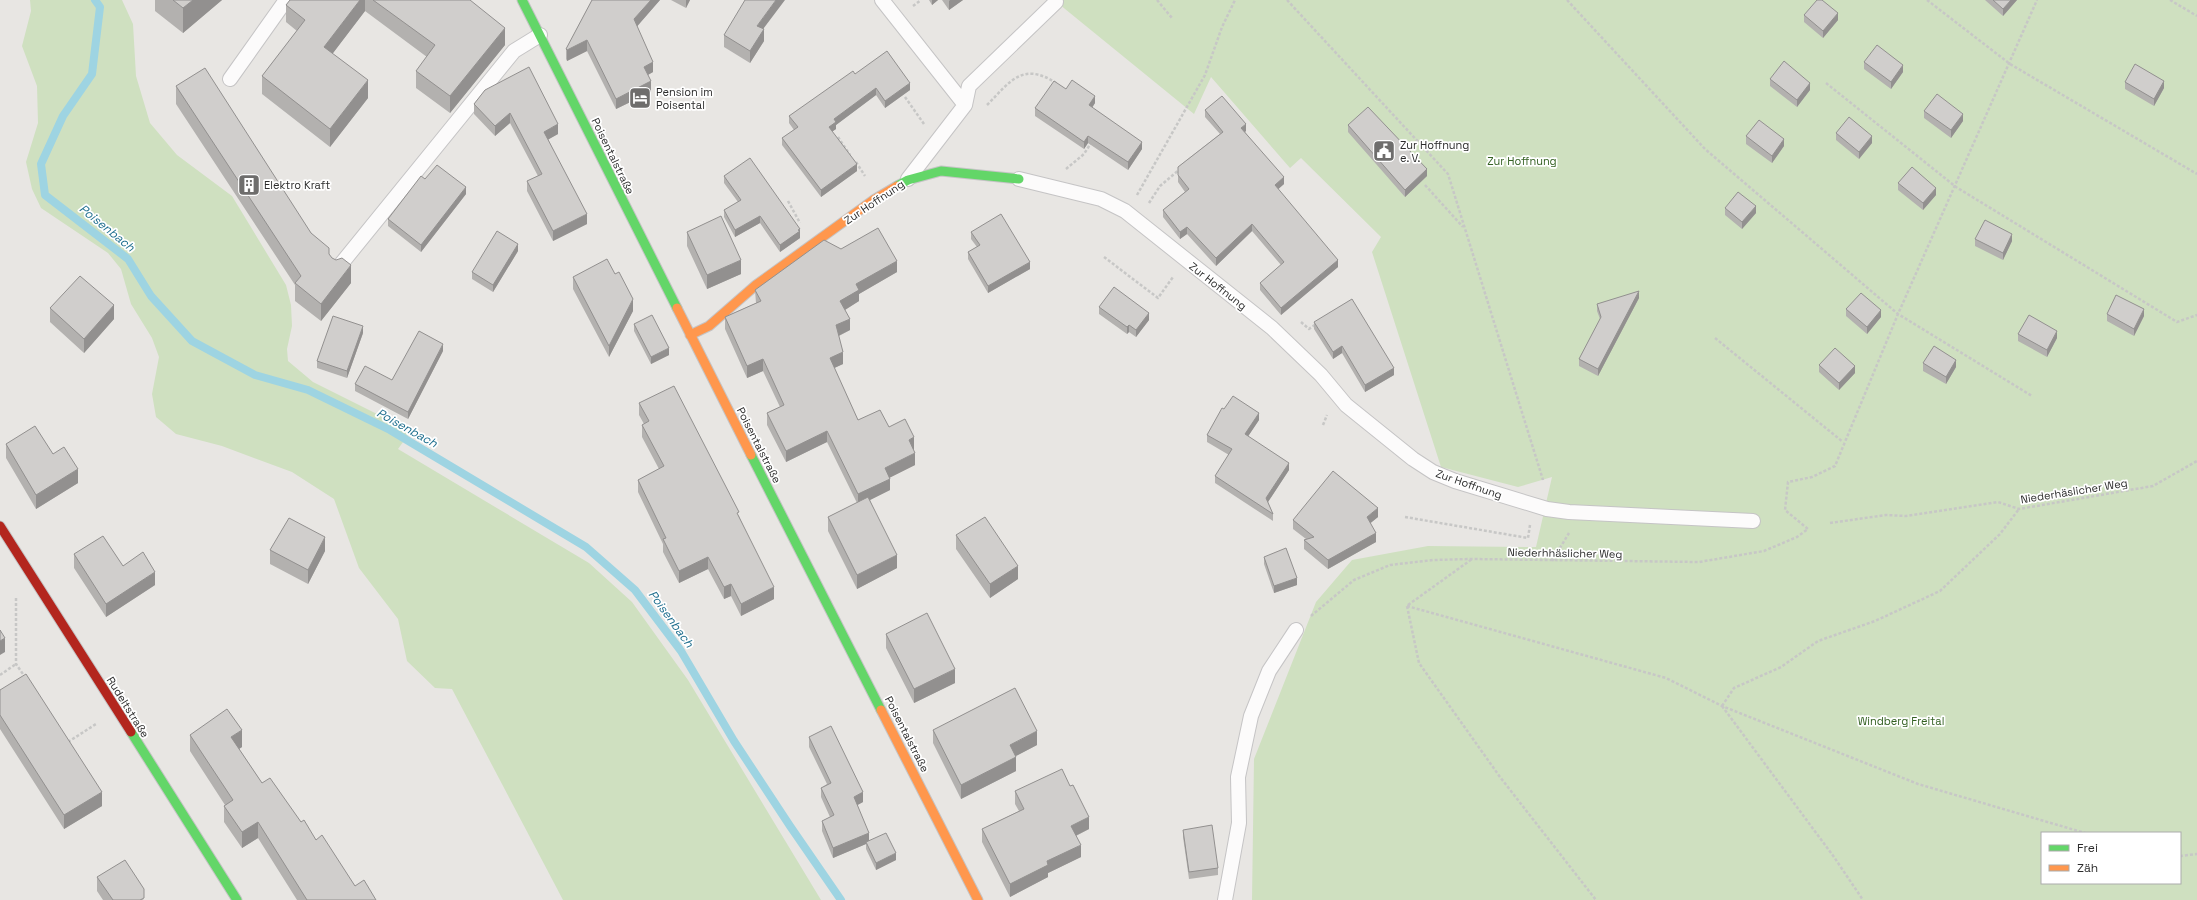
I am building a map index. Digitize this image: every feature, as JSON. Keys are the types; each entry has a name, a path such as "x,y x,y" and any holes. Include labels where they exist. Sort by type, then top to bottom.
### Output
{"main road":[{"name":"Poisentalstraße","path":"522,0 690,335 978,900"},
{"name":"Zur Hoffnung","path":"690,335 709,326 756,285 880,197 908,180 941,170 1019,179"},
{"name":"Rudeltstraße","path":"0,526 237,900"}],"lane":[{"path":"230,79 286,0"},
{"path":"882,0 965,105"},
{"path":"908,180 965,105 969,86 1056,2"},
{"path":"337,269 514,51 540,35"},
{"name":"Zur Hoffnung","path":"1019,179 1101,199 1125,211 1272,328 1321,375 1346,405 1413,459 1433,472 1455,481 1547,509 1569,512 1753,521"},
{"path":"1225,900 1239,823 1238,777 1251,716 1269,671 1296,630"}],"path":[{"path":"911,7 921,0"},
{"path":"1158,0 1172,18"},
{"path":"1138,194 1205,75 1222,27 1235,0"},
{"path":"1287,0 1448,174 1543,480"},
{"path":"1567,0 1705,149 1898,314 2032,396"},
{"path":"1927,0 2010,64 2197,174"},
{"path":"1715,338 1843,442 2037,0"},
{"path":"2170,0 2197,16"},
{"path":"991,100 1016,76 1032,73 1060,86"},
{"path":"1826,83 1956,187 2177,322 2197,315"},
{"path":"905,97 923,122"},
{"path":"1075,162 1084,154 1095,136"},
{"path":"838,138 880,197"},
{"path":"1145,208 1160,186 1186,164"},
{"path":"1425,185 1465,229"},
{"path":"788,201 795,213"},
{"path":"1104,257 1158,298 1176,273"},
{"path":"1301,322 1310,328 1321,321"},
{"name":"Niederhhäslicher Weg","path":"1326,602 1354,580 1390,565 1433,560 1472,559 1699,562 1764,551 1797,537 1808,529 1785,510 1788,482 1812,477 1835,466 1843,442"},
{"name":"Niederhäslicher Weg","path":"1830,523 1886,515 1906,516 1998,502 2020,510 2153,486 2197,461"},
{"path":"1722,706 1734,688 1781,667 1818,642 1875,621 1940,590 2000,534 2020,510"},
{"path":"1552,561 1569,533 1569,512"},
{"path":"1405,517 1528,538 1530,523 1523,521"},
{"path":"1407,606 1472,559"},
{"path":"29,684 16,664 16,599 34,579"},
{"path":"1407,606 1666,678 1722,706 1918,784 2082,832"},
{"path":"1407,606 1419,663 1500,777 1596,900"},
{"path":"0,675 16,664"},
{"path":"1722,706 1834,857 1863,900"},
{"path":"63,736 67,742 82,733"},
{"path":"2181,856 2197,854"}],"green space":[{"path":"30,0 122,0 133,24 136,76 150,123 177,155 232,196 286,285 291,305 292,326 287,349 288,361 313,382 411,431 398,449 589,563 632,602 688,680 821,900 563,900 452,689 435,688 407,661 398,619 359,568 334,499 292,472 222,446 176,434 156,417 152,394 159,357 152,338 131,304 121,269 108,253 41,208 32,189 26,162 38,123 37,86 22,46 31,11"},
{"name":"Windberg Freital","path":"1054,0 2197,0 2197,900 1252,900 1254,759 1316,602 1352,560 1428,546 1536,547 1552,477 1518,487 1441,467 1372,252 1381,237 1301,158 1290,168 1211,77 1194,114"}],"building":[{"path":"173,0 193,0 183,8"},
{"path":"290,0 360,0 324,47 368,80 330,129 262,76 305,20 286,5"},
{"path":"373,0 470,0 505,28 450,96 416,71 435,45"},
{"path":"592,0 651,0 634,19 653,62 644,67 651,81 616,99 587,40 567,50 566,49"},
{"path":"745,0 776,0 757,26 764,29 750,51 724,35"},
{"path":"1817,0 1822,0 1838,13 1823,31 1804,15"},
{"path":"1993,0 2011,0 2003,9"},
{"path":"1877,45 1903,65 1891,82 1864,62"},
{"path":"887,51 910,83 885,101 876,88 834,119 836,122 829,127 857,164 821,190 782,138 798,127 789,116 853,71 855,74"},
{"path":"1784,61 1810,83 1797,100 1770,79"},
{"path":"2135,64 2164,81 2154,99 2125,82"},
{"path":"529,67 558,124 544,132 587,214 553,231 527,181 542,174 510,113 495,126 474,104 485,90"},
{"path":"205,68 311,233 329,248 329,254 332,258 336,260 342,258 351,265 321,304 295,283 301,276 176,86"},
{"path":"1072,80 1095,96 1089,105 1142,142 1128,162 1088,136 1084,142 1035,108 1054,81 1066,89"},
{"path":"1937,94 1963,114 1951,130 1924,111"},
{"path":"1222,96 1246,124 1241,128 1284,177 1275,185 1338,260 1281,308 1260,283 1284,262 1252,224 1216,258 1187,227 1180,232 1163,210 1189,189 1178,175 1178,167 1223,132 1205,110"},
{"name":"Zur Hoffnung e. V.","path":"1368,107 1427,169 1405,190 1348,125"},
{"path":"1849,117 1872,136 1859,152 1836,133"},
{"path":"1759,120 1784,139 1772,156 1746,136"},
{"path":"750,158 800,229 798,230 800,231 780,245 760,216 735,230 724,210 741,200 724,176"},
{"path":"437,165 466,187 421,245 388,219 421,176 425,179"},
{"path":"1912,167 1936,188 1923,203 1898,183"},
{"path":"1738,192 1756,206 1742,222 1725,208"},
{"path":"1001,214 1030,262 988,286 968,252 980,245 971,232"},
{"path":"721,216 741,260 707,275 687,232"},
{"path":"1985,220 2012,234 2003,253 1975,239"},
{"path":"878,228 897,261 856,284 859,290 840,301 850,319 836,325 843,352 830,358 858,420 880,410 889,427 905,419 914,437 909,440 915,453 885,468 890,479 858,494 827,431 786,451 767,413 784,405 763,359 747,366 725,317 761,301 755,290 824,240 841,249"},
{"path":"497,231 518,244 493,285 472,272"},
{"path":"607,259 615,274 619,272 633,299 609,346 573,277"},
{"path":"80,276 114,305 84,339 50,308"},
{"path":"1114,287 1149,313 1136,330 1129,325 1127,327 1099,307"},
{"path":"1639,291 1598,369 1579,359 1601,317 1597,304"},
{"path":"1861,293 1881,310 1867,327 1846,309"},
{"path":"2116,295 2144,309 2134,329 2107,314"},
{"path":"1352,299 1394,368 1365,385 1342,346 1333,352 1314,322"},
{"path":"652,315 669,348 651,357 634,324"},
{"path":"2029,315 2057,331 2047,350 2018,334"},
{"path":"333,316 363,326 347,371 317,361"},
{"path":"419,331 443,344 408,412 355,384 365,366 392,380"},
{"path":"1934,346 1956,360 1946,377 1923,363"},
{"path":"1835,348 1855,366 1839,383 1819,365"},
{"path":"674,386 739,512 737,513 774,587 741,604 731,584 724,587 708,557 679,571 663,539 666,538 638,480 664,466 642,425 649,421 639,403"},
{"path":"1233,396 1259,413 1245,434 1289,463 1266,498 1273,514 1215,476 1232,449 1207,435 1222,408 1224,409"},
{"path":"35,426 53,454 64,447 78,469 36,495 6,444"},
{"path":"1333,471 1378,508 1367,517 1376,533 1328,560 1304,540 1314,537 1293,520"},
{"path":"868,497 897,555 857,575 828,517"},
{"path":"985,517 1018,566 990,584 956,535"},
{"path":"289,518 325,537 308,570 270,550"},
{"path":"103,536 123,566 143,552 155,572 106,604 74,554"},
{"path":"1286,548 1297,578 1274,586 1264,557"},
{"path":"927,613 955,669 914,689 886,634"},
{"path":"0,630 5,638 0,641"},
{"path":"26,674 102,792 64,815 0,715 0,690"},
{"path":"1015,688 1037,731 1010,745 1016,757 961,785 933,730"},
{"path":"227,709 242,730 231,737 262,783 270,778 301,822 304,820 316,840 322,835 355,886 364,880 376,900 307,900 258,822 242,832 224,806 233,800 190,735"},
{"path":"831,726 863,792 854,797 869,833 833,848 822,821 834,815 821,788 831,783 809,737"},
{"path":"1062,769 1070,786 1073,785 1089,817 1071,826 1081,845 1047,861 1048,865 1010,884 982,829 1024,809 1015,791"},
{"path":"1212,825 1218,868 1189,872 1183,830"},
{"path":"886,833 896,853 876,863 866,842"},
{"path":"125,860 144,889 144,898 140,900 113,900 97,877"}],"waterway":[{"name":"Poisenbach","path":"95,0 100,7 92,74 63,116 41,164 45,195 128,259 151,296 192,341 255,375 308,390 390,430 586,547 635,590 681,651 734,741 841,900"}],"traffic: fast":[{"path":"522,0 677,308"},
{"path":"897,186 908,180 941,171 1019,179"},
{"path":"751,455 881,710"},
{"path":"131,732 237,900"}],"traffic: slow":[{"path":"690,335 709,326 756,285 875,199 897,186"},
{"path":"677,308 751,455"},
{"path":"881,710 978,900"}],"traffic: jam":[{"path":"0,526 131,732"}],"place":[{"name":"Pension im Poisental","path":"640,98"},
{"name":"Zur Hoffnung e. V.","path":"1384,151"},
{"name":"Elektro Kraft","path":"249,185"}]}
